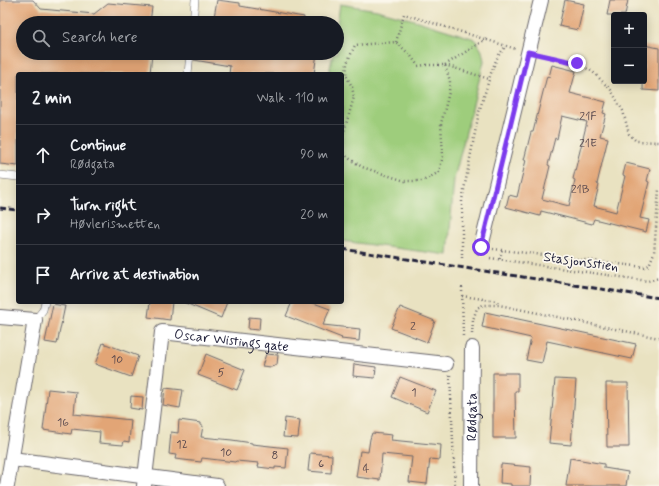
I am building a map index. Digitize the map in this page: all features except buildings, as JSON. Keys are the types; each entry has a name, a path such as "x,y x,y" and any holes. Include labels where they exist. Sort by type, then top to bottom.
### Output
{"street":[{"path":"481,247 541,0"},
{"path":"0,317 35,320 7,486"},
{"name":"Oscar Wistings gate","path":"144,482 162,332 446,364"},
{"name":"Rødgata","path":"471,486 472,348"},
{"path":"12,458 144,482 217,486"}],"lane":[{"path":"194,16 195,0"},
{"path":"188,72 189,60"},
{"path":"0,176 16,177"},
{"path":"35,320 43,310 44,304"}],"path":[{"path":"396,42 404,14 506,46 577,63 593,72 612,90 623,110 629,134 636,141 659,142"},
{"path":"445,65 486,39"},
{"path":"344,131 354,97 352,87 346,75 347,63 355,45 396,42 418,66 445,65 489,79"},
{"path":"462,258 462,200 479,112 498,56 506,46"},
{"path":"344,152 347,157 362,167 405,181 423,181 439,172 443,156 441,124 449,92 450,81 445,65"},
{"path":"481,247 644,267 648,265 654,253 659,189"},
{"path":"500,259 502,250"},
{"name":"Stasjonsstien","path":"494,259 648,281 659,278"},
{"path":"462,296 490,299 497,301 499,305"},
{"path":"472,348 472,320 477,308 483,305 499,305 659,338"},
{"path":"446,364 450,374 455,486"}],"green space":[{"path":"340,4 377,10 475,39 482,51 484,61 454,179 448,255 344,241 344,72 329,72 332,60 344,60 344,16 338,16"}],"railway":[{"path":"0,208 16,210"},
{"path":"344,249 659,298"}],"route":[{"path":"481,247 528,52 577,63"}]}
